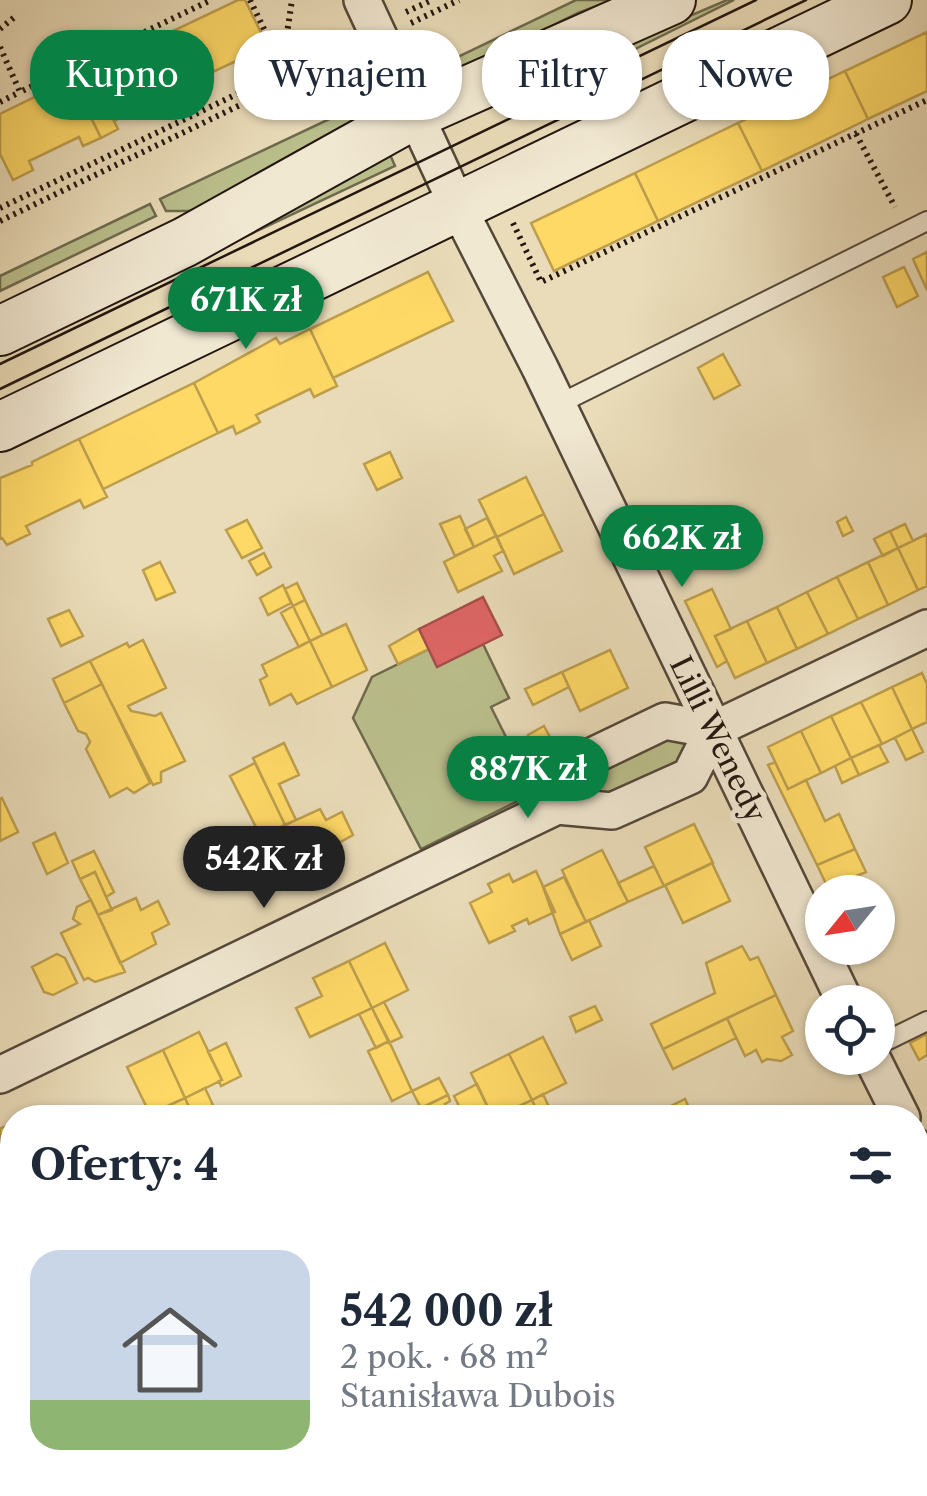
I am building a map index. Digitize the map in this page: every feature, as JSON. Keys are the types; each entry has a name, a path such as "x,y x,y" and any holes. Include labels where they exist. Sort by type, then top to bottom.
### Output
{"main road":[{"path":"462,93 671,0"},
{"path":"0,427 886,0"},
{"path":"0,332 185,242 404,120"}],"street":[{"name":"Lilli Wenedy","path":"418,120 838,985"},
{"path":"0,1075 556,806 588,758 665,721 713,730 927,628"},
{"path":"556,806 612,811 690,776 713,730"},
{"path":"880,1075 896,1105"}],"lane":[{"path":"557,405 927,221"},
{"path":"895,1037 927,1021"}],"path":[{"path":"0,102 138,30 210,0"},
{"path":"250,0 264,30"},
{"path":"288,30 292,0"},
{"path":"0,221 372,22 432,0"},
{"path":"372,22 459,0"},
{"path":"0,29 17,15"},
{"path":"0,47 20,92"},
{"path":"0,208 234,93"},
{"path":"512,222 540,282 927,100"},
{"path":"856,134 908,231"}],"green space":[{"path":"576,0 612,0 544,30 514,30"},
{"path":"734,0 674,30 662,30 662,36 642,46 645,35"},
{"path":"482,45 482,60 462,70 462,55"},
{"path":"327,120 361,120 202,211 166,211 160,199"},
{"path":"388,150 395,166 202,257"},
{"path":"150,204 156,216 0,291 0,276"},
{"path":"483,644 509,698 491,707 534,793 421,849 353,718 372,677 429,649 438,666"},
{"path":"665,733 689,743 684,764 623,795 591,794 588,789 596,767"}],"building: Mieszkania":[{"path":"245,0 260,30 234,30 234,62 214,71 214,30 175,30"},
{"path":"927,32 927,91 868,119 845,71"},
{"path":"845,71 868,119 762,171 738,123 829,120 829,79"},
{"path":"30,99 30,120 92,120 101,138 83,146 79,137 29,161 33,170 13,180 0,154 0,114"},
{"path":"92,120 116,120 118,129 101,138"},
{"path":"738,123 762,171 658,221 635,173"},
{"path":"635,173 658,221 554,271 531,223"},
{"path":"927,252 927,290 913,259"},
{"path":"904,267 918,296 897,307 883,277"},
{"path":"428,272 453,321 333,378 310,329"},
{"path":"310,329 337,386 314,397 310,389 256,415 260,422 236,434 233,426 218,433 194,383 276,338 280,344"},
{"path":"723,354 740,385 714,399 698,368"},
{"path":"194,383 218,433 103,489 79,439"},
{"path":"79,439 107,497 84,508 80,500 26,526 30,534 7,545 0,539 0,478"},
{"path":"390,452 402,478 377,490 364,464"},
{"path":"526,477 544,514 497,537 479,500"},
{"path":"544,514 562,551 514,574 497,537"},
{"path":"460,516 474,547 455,556 440,524"},
{"path":"846,517 853,531 843,536 837,522"},
{"path":"487,518 496,536 474,547 465,529"},
{"path":"247,520 262,548 242,558 226,530"},
{"path":"905,524 913,541 898,548 890,531"},
{"path":"890,531 898,548 883,556 874,539"},
{"path":"927,534 927,586 918,590 898,548"},
{"path":"496,536 503,551 494,556 502,571 458,592 444,562"},
{"path":"898,548 918,590 888,605 868,562"},
{"path":"264,553 271,567 257,575 249,561"},
{"path":"160,562 175,592 156,600 143,570"},
{"path":"868,562 888,605 858,619 837,577"},
{"path":"837,577 858,619 828,634 807,592"},
{"path":"297,583 305,600 293,606 285,589"},
{"path":"283,585 291,603 268,615 260,598"},
{"path":"712,589 731,629 715,636 727,661 717,667 685,601"},
{"path":"807,592 828,634 797,649 777,607"},
{"path":"305,600 322,635 310,641 293,606"},
{"path":"293,606 310,641 299,647 281,613"},
{"path":"777,607 797,649 767,663 747,621"},
{"path":"69,610 83,636 61,646 48,619"},
{"path":"747,621 767,663 735,678 715,636"},
{"path":"346,624 367,670 332,687 310,641"},
{"path":"419,629 429,649 398,664 389,646"},
{"path":"143,640 166,688 128,706 131,711 155,716 161,713 185,761 161,772 161,782 153,785 90,661 127,643 129,647"},
{"path":"310,641 332,687 297,704 291,694 270,705 260,680 267,676 262,665"},
{"path":"610,650 628,688 580,711 562,672"},
{"path":"90,661 102,684 64,703 53,679"},
{"path":"562,672 569,687 533,705 525,689"},
{"path":"922,673 927,684 927,722 912,729 892,687"},
{"path":"102,684 150,783 134,793 127,788 110,797 86,749 90,742 86,734 78,731 64,703"},
{"path":"892,687 912,729 882,744 861,702"},
{"path":"861,702 882,744 851,758 831,716"},
{"path":"831,716 851,758 821,773 801,731"},
{"path":"544,726 552,741 536,749 528,735"},
{"path":"912,729 923,752 906,760 895,738"},
{"path":"801,731 821,773 788,789 768,747"},
{"path":"284,743 299,775 279,784 296,820 285,825 253,758"},
{"path":"879,745 888,762 859,775 851,758"},
{"path":"851,758 859,775 842,783 835,766"},
{"path":"775,762 788,789 806,780 825,821 839,814 855,849 817,865 768,765"},
{"path":"255,763 285,825 261,837 230,776"},
{"path":"0,799 18,832 0,841"},
{"path":"320,809 326,820 342,812 353,835 337,844 342,854 308,871 285,825"},
{"path":"694,824 713,863 664,886 645,847"},
{"path":"285,825 308,871 271,889 263,873 238,886 223,856"},
{"path":"55,833 68,863 47,874 33,843"},
{"path":"855,849 866,872 822,875 817,865"},
{"path":"602,850 628,902 586,922 562,870"},
{"path":"94,851 114,892 106,897 95,872 80,879 72,861"},
{"path":"712,863 730,901 683,923 665,885"},
{"path":"654,866 664,886 628,902 618,883"},
{"path":"536,871 555,912 529,924 527,919 512,926 515,931 489,943 470,903 492,892 488,884 509,874 513,882"},
{"path":"95,872 112,910 98,915 80,879"},
{"path":"564,877 586,922 560,934 543,887"},
{"path":"136,898 141,910 158,901 169,924 152,933 156,944 120,963 98,915"},
{"path":"91,900 125,972 95,982 84,980 61,933 80,924 73,919 77,907"},
{"path":"589,920 601,946 572,960 560,934"},
{"path":"385,943 408,990 372,1008 349,961"},
{"path":"742,946 750,960 758,957 776,995 663,1049 651,1024 715,993 706,963"},
{"path":"57,954 65,958 77,983 53,995 44,992 32,967"},
{"path":"349,961 372,1008 310,1037 296,1008 322,996 313,978"},
{"path":"776,995 793,1031 782,1037 792,1055 781,1061 762,1062 756,1050 745,1056 727,1018"},
{"path":"384,1002 402,1037 389,1043 372,1008"},
{"path":"595,1006 602,1020 576,1032 570,1017"},
{"path":"372,1008 389,1041 376,1048 359,1014"},
{"path":"727,1018 736,1038 673,1069 663,1049"},
{"path":"199,1032 222,1080 185,1098 163,1050"},
{"path":"927,1034 927,1055 919,1060 910,1043"},
{"path":"543,1037 566,1083 532,1100 509,1054"},
{"path":"389,1041 412,1091 392,1101 368,1051"},
{"path":"226,1043 241,1076 221,1086 222,1080 208,1052"},
{"path":"163,1050 185,1098 170,1105 146,1105 127,1067"},
{"path":"509,1054 532,1100 521,1105 487,1105 471,1073"},
{"path":"439,1078 448,1095 419,1105 412,1091"},
{"path":"477,1084 487,1105 458,1105 454,1096"},
{"path":"205,1088 213,1105 188,1105 185,1098"},
{"path":"543,1094 548,1105 534,1105 532,1100"},
{"path":"448,1095 450,1101 445,1105 427,1105"},
{"path":"185,1098 188,1105 172,1105"}],"building: Handel":[{"path":"483,597 502,635 437,667 419,629"}],"tram line":[{"path":"0,364 756,0"},
{"path":"0,389 806,0"}]}
